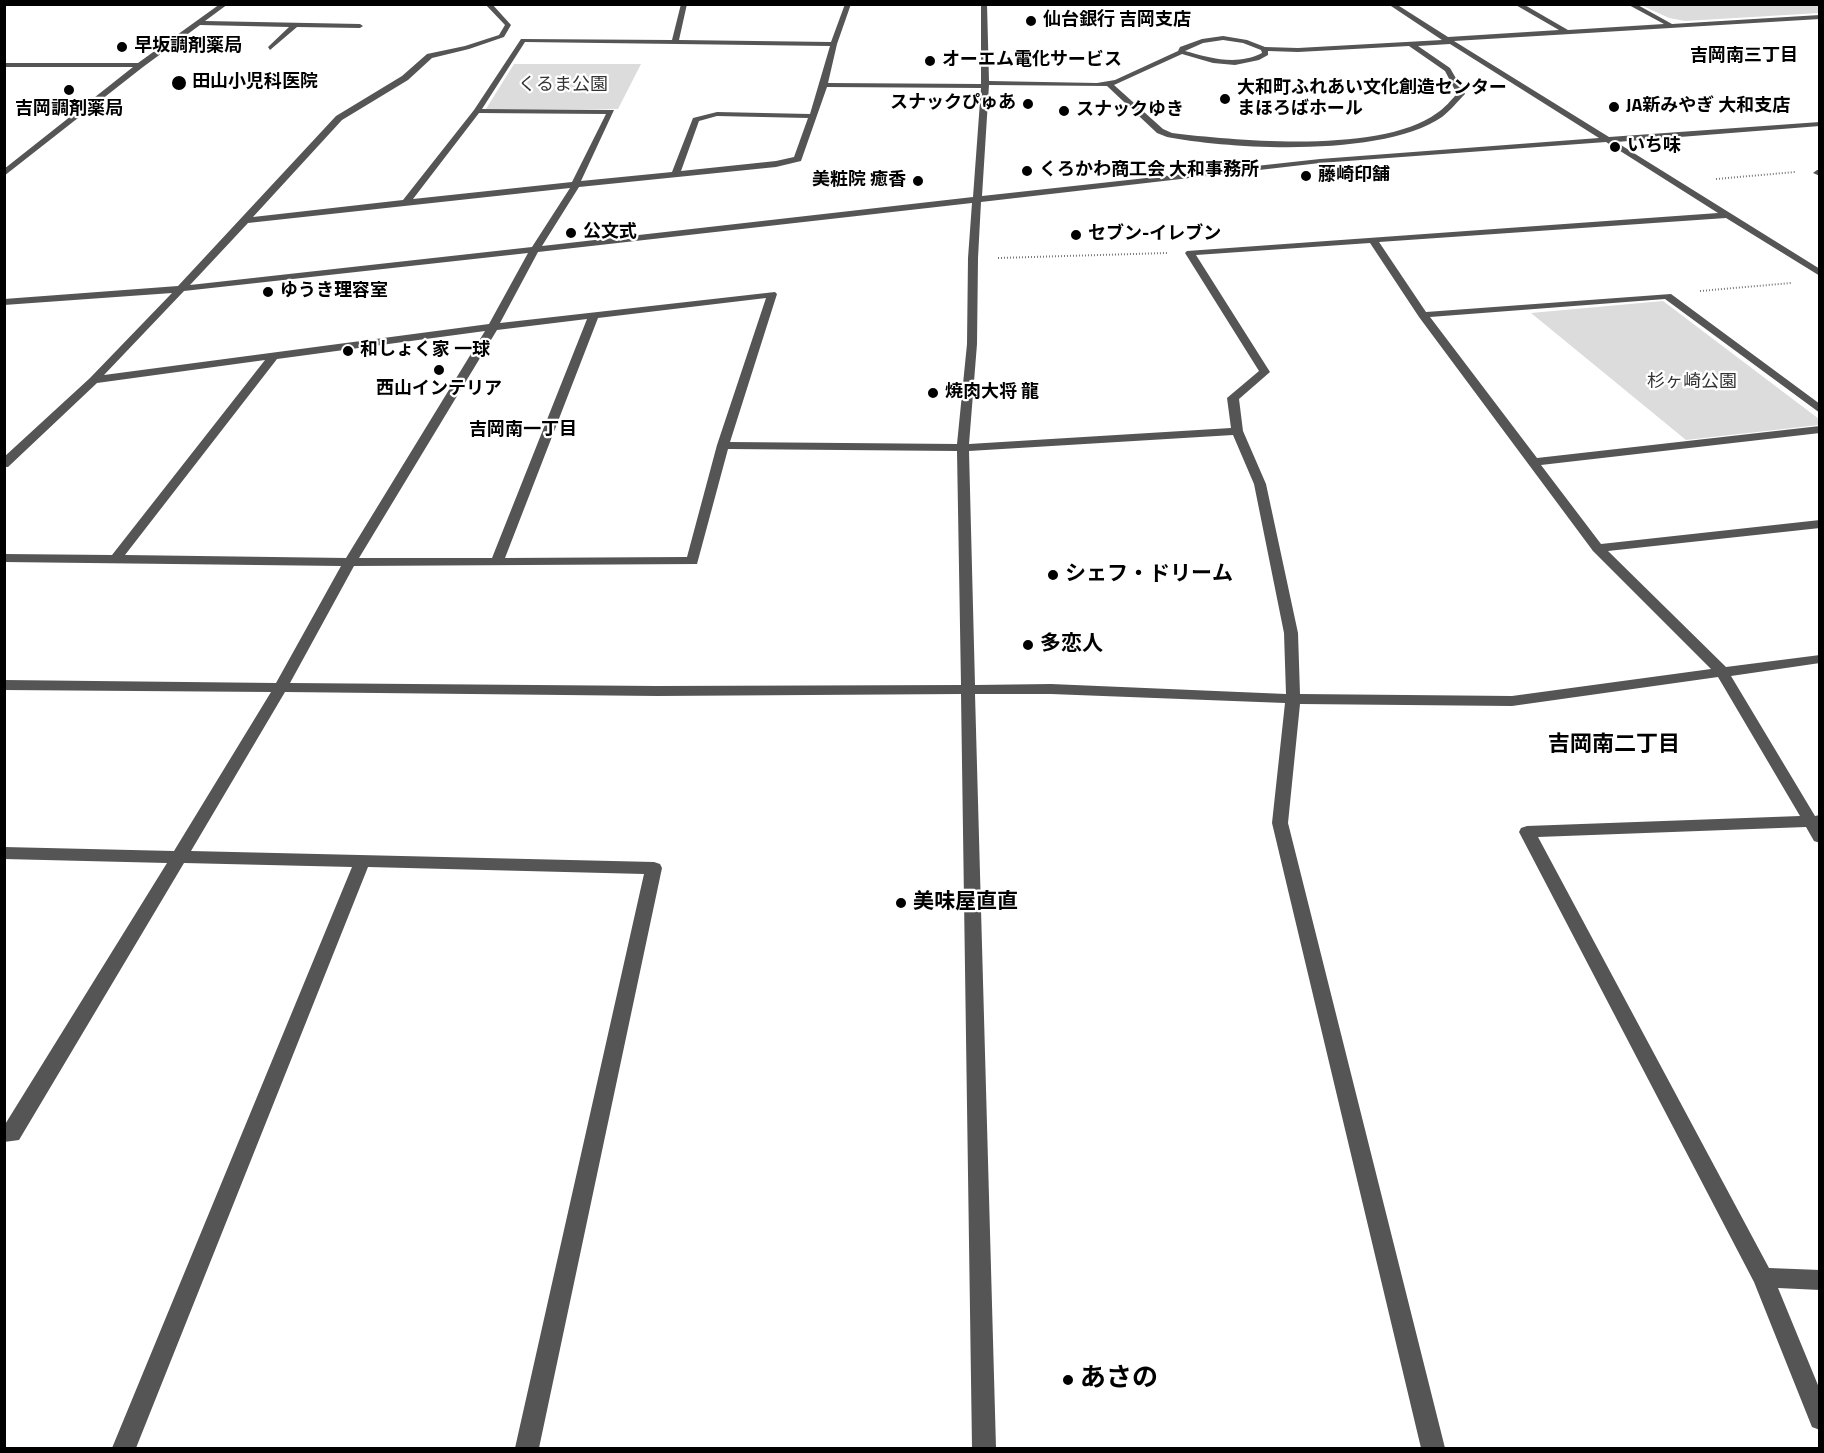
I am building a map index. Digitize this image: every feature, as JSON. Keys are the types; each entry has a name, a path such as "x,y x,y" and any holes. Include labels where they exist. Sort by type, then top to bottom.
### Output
{"street":[{"path":"4,174 140,65 225,4"},
{"path":"488,4 508,25 502,36"},
{"path":"675,41 684,4"},
{"path":"245,221 776,164 798,159 824,85 834,44 848,4"},
{"path":"984,4 985,84 973,258 972,344 963,448 984,1449"},
{"path":"1391,4 1820,273"},
{"path":"1517,4 1567,32"},
{"path":"1630,4 1672,25"},
{"path":"824,85 1097,85 1118,82 1181,52 1182,48 1190,44 1213,39 1244,41 1264,49 1298,50 1820,17"},
{"path":"199,23 360,26"},
{"path":"270,48 295,25"},
{"path":"4,464 94,380 339,118 405,78 430,56 467,48 502,36 523,40 834,44"},
{"path":"406,202 477,111 523,40"},
{"path":"1108,83 1160,131 1170,135 1244,142 1362,140 1424,125 1455,104 1461,94 1458,81 1450,70 1410,44"},
{"path":"1181,52 1219,62 1235,62 1260,58 1266,54 1264,49"},
{"path":"4,65 140,65"},
{"path":"4,1134 12,1134 280,689 351,562 493,327 536,247 575,186 611,112 477,111"},
{"path":"675,175 696,120 717,114 813,116"},
{"path":"4,302 179,289 536,247 1320,161 1820,124"},
{"path":"1433,1449 1280,824 1293,699 1290,633 1260,484 1237,431 1233,398 1265,372 1190,253 1729,215"},
{"path":"1373,241 1423,315 1598,548 1721,671 1814,821 1820,837"},
{"path":"4,558 351,562 692,561 723,445 772,294 493,327 94,380"},
{"path":"1423,315 1667,296 1820,410"},
{"path":"497,561 594,315"},
{"path":"116,559 274,356"},
{"path":"1533,462 1820,429"},
{"path":"723,445 963,448 1237,431"},
{"path":"1598,548 1820,524"},
{"path":"4,685 657,691 1051,689 1293,699 1512,701 1820,659"},
{"path":"1814,821 1527,832 1763,1278 1820,1419"},
{"path":"4,853 179,855 654,868 527,1449"},
{"path":"124,1449 363,860"},
{"path":"1763,1278 1820,1280"}],"path":[{"path":"1710,180 1802,171 1818,173"},
{"path":"973,258 1190,253"},
{"path":"1667,296 1801,282"}],"green space":[{"path":"1819,4 1819,13 1685,21 1669,18 1641,5"},
{"name":"くるま公園","path":"514,64 641,64 618,109 486,109"},
{"name":"杉ヶ崎公園","path":"1663,301 1819,419 1819,425 1686,440 1531,313"}],"place":[{"name":"仙台銀行 吉岡支店","path":"1031,21"},
{"name":"早坂調剤薬局","path":"122,47"},
{"name":"オーエム電化サービス","path":"930,61"},
{"name":"田山小児科医院","path":"179,83"},
{"name":"吉岡調剤薬局","path":"69,90"},
{"name":"大和町ふれあい文化創造センター まほろばホール","path":"1225,99"},
{"name":"スナックぴゅあ","path":"1028,104"},
{"name":"JA新みやぎ 大和支店","path":"1614,107"},
{"name":"スナックゆき","path":"1064,111"},
{"name":"いち味","path":"1615,147"},
{"name":"くろかわ商工会 大和事務所","path":"1027,171"},
{"name":"藤崎印舗","path":"1306,176"},
{"name":"美粧院 癒香","path":"918,181"},
{"name":"公文式","path":"571,233"},
{"name":"セブン-イレブン","path":"1076,235"},
{"name":"ゆうき理容室","path":"268,292"},
{"name":"和しょく家 一球","path":"348,351"},
{"name":"西山インテリア","path":"439,370"},
{"name":"焼肉大将 龍","path":"933,393"},
{"name":"シェフ・ドリーム","path":"1053,575"},
{"name":"多恋人","path":"1028,645"},
{"name":"美味屋直直","path":"901,903"},
{"name":"あさの","path":"1068,1380"}],"district":[{"name":"吉岡南三丁目","path":"1744,57"},
{"name":"吉岡南一丁目","path":"523,431"},
{"name":"吉岡南二丁目","path":"1614,746"}]}
